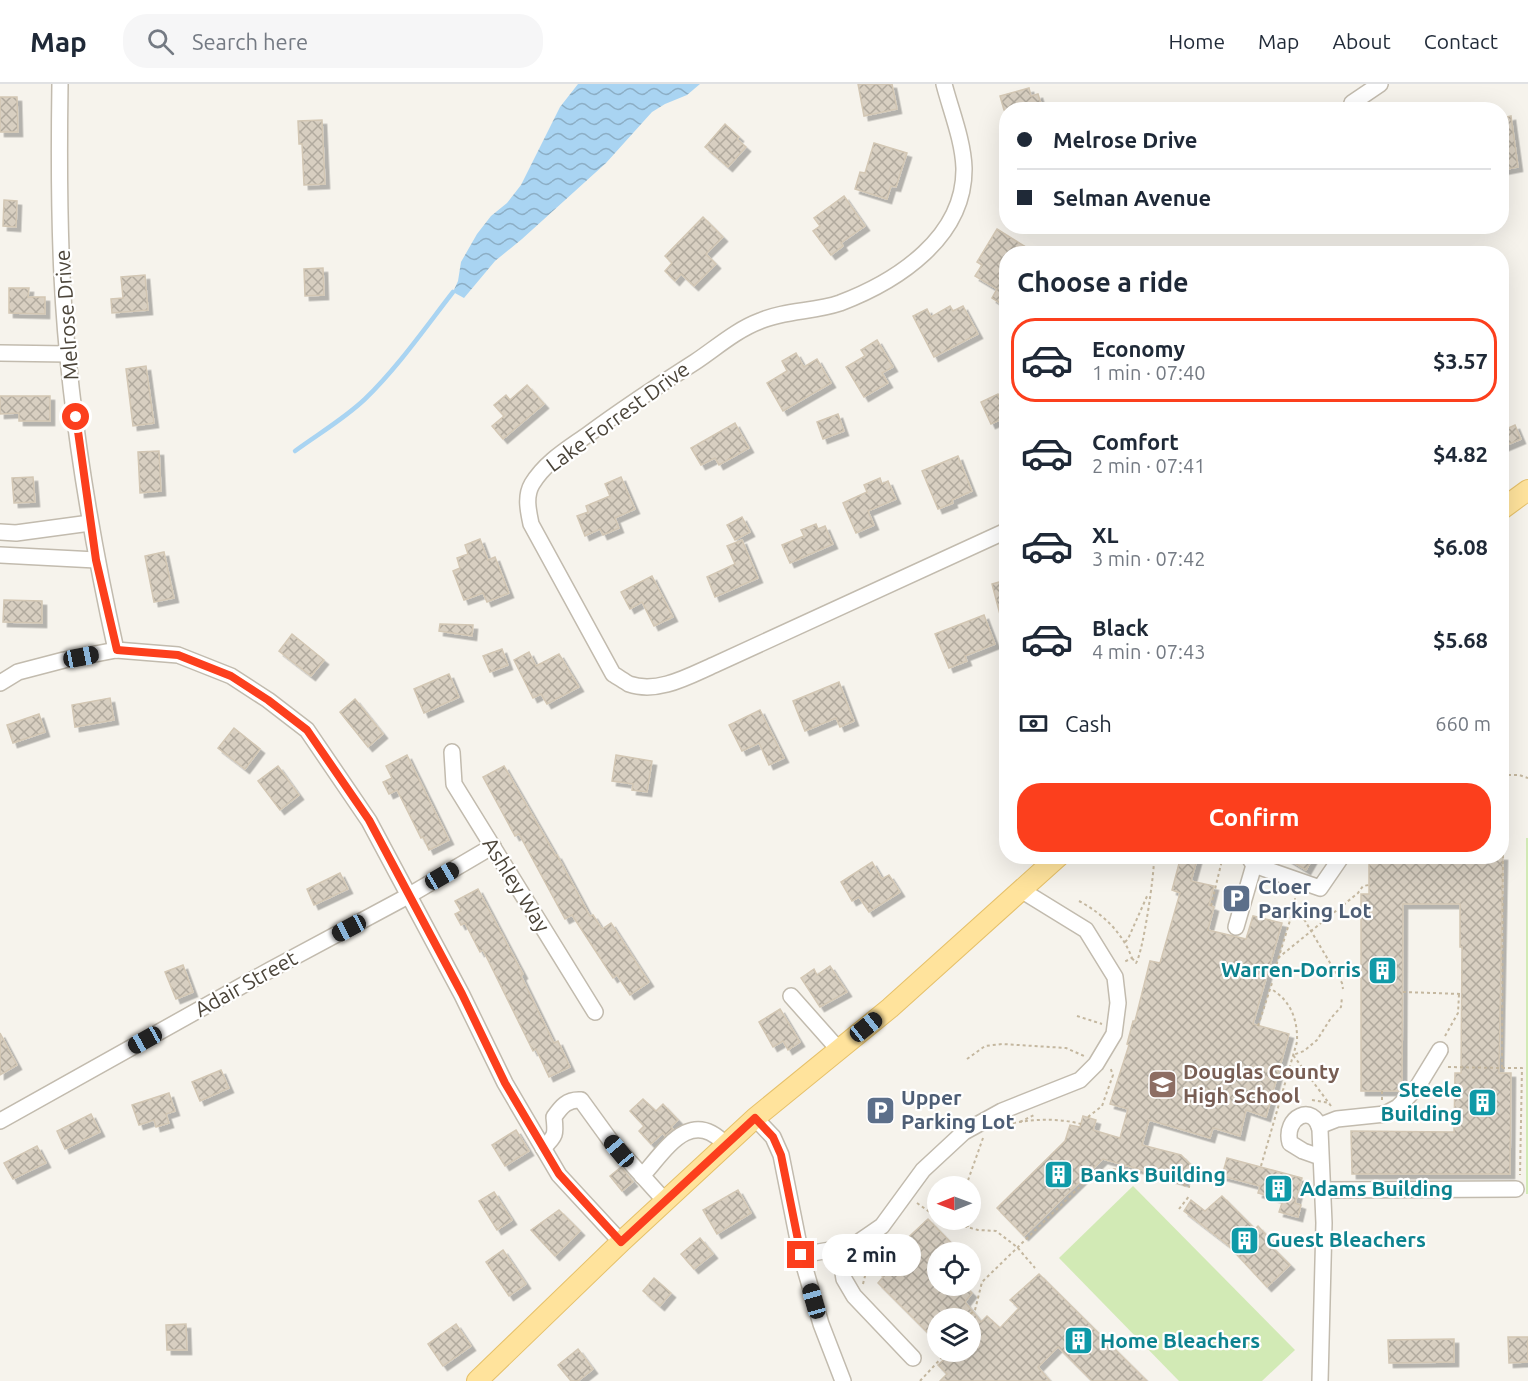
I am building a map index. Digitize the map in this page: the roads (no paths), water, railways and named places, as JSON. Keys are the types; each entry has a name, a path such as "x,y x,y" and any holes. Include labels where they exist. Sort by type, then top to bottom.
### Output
{"main road":[{"path":"1509,504 1528,490"},
{"path":"477,1381 621,1242 755,1118 890,1008 1050,864"}],"street":[{"name":"Melrose Drive","path":"60,84 62,275 68,354 96,560 117,650"},
{"name":"Lake Forrest Drive","path":"944,84 963,154 964,170 961,191 946,230 920,258 881,283 839,303 777,315 759,321 733,335 631,403 547,464 531,486 527,502 531,524 613,674 630,684 653,687 680,680 714,665 999,534"},
{"path":"1353,102 1380,84"},
{"path":"0,353 68,354"},
{"path":"0,532 16,533 90,523"},
{"path":"0,555 96,560"},
{"path":"0,682 18,672 117,650 178,655 231,676 268,700 307,730 369,820 462,994 505,1083 543,1148 559,1174 621,1242"},
{"name":"Ashley Way","path":"452,753 454,784 595,1012"},
{"name":"Adair Street","path":"0,1121 270,970 408,896 493,846"},
{"path":"1236,927 1250,864"},
{"path":"1259,864 1320,888 1336,864"},
{"path":"801,1255 853,1246 874,1232 890,1216 923,1170 964,1132 1002,1112 1080,1080 1103,1064 1114,1034 1118,1003 1115,977 1086,930 1022,890"},
{"path":"791,996 839,1050"},
{"path":"1319,1126 1337,1119 1384,1114 1409,1097 1440,1050"},
{"path":"543,1148 554,1138 556,1131 554,1117 563,1104 574,1099 581,1100 610,1140 665,1201"},
{"path":"1320,1157 1290,1143 1288,1130 1292,1121 1307,1115 1313,1116 1319,1126 1324,1232 1320,1381"},
{"path":"755,1118 773,1137 781,1155 801,1255 821,1324 843,1381"},
{"path":"642,1176 674,1138 692,1130 716,1134 726,1145"},
{"path":"1322,1190 1516,1189"},
{"path":"839,1248 844,1278 854,1296 912,1358"}],"water":[{"path":"578,84 700,84 687,95 652,112 606,163 495,261 464,298 453,292 458,281 461,262 477,234 521,185 560,107"}],"waterway":[{"path":"295,451 340,420 377,387 453,292"}],"place":[{"name":"Cloer Parking Lot","path":"1237,899"},
{"name":"Warren-Dorris","path":"1382,970"},
{"name":"Douglas County High School","path":"1162,1084"},
{"name":"Steele Building","path":"1483,1102"},
{"name":"Upper Parking Lot","path":"880,1110"},
{"name":"Banks Building","path":"1059,1175"},
{"name":"Adams Building","path":"1279,1189"},
{"name":"Guest Bleachers","path":"1245,1240"},
{"name":"Home Bleachers","path":"1079,1341"}]}
